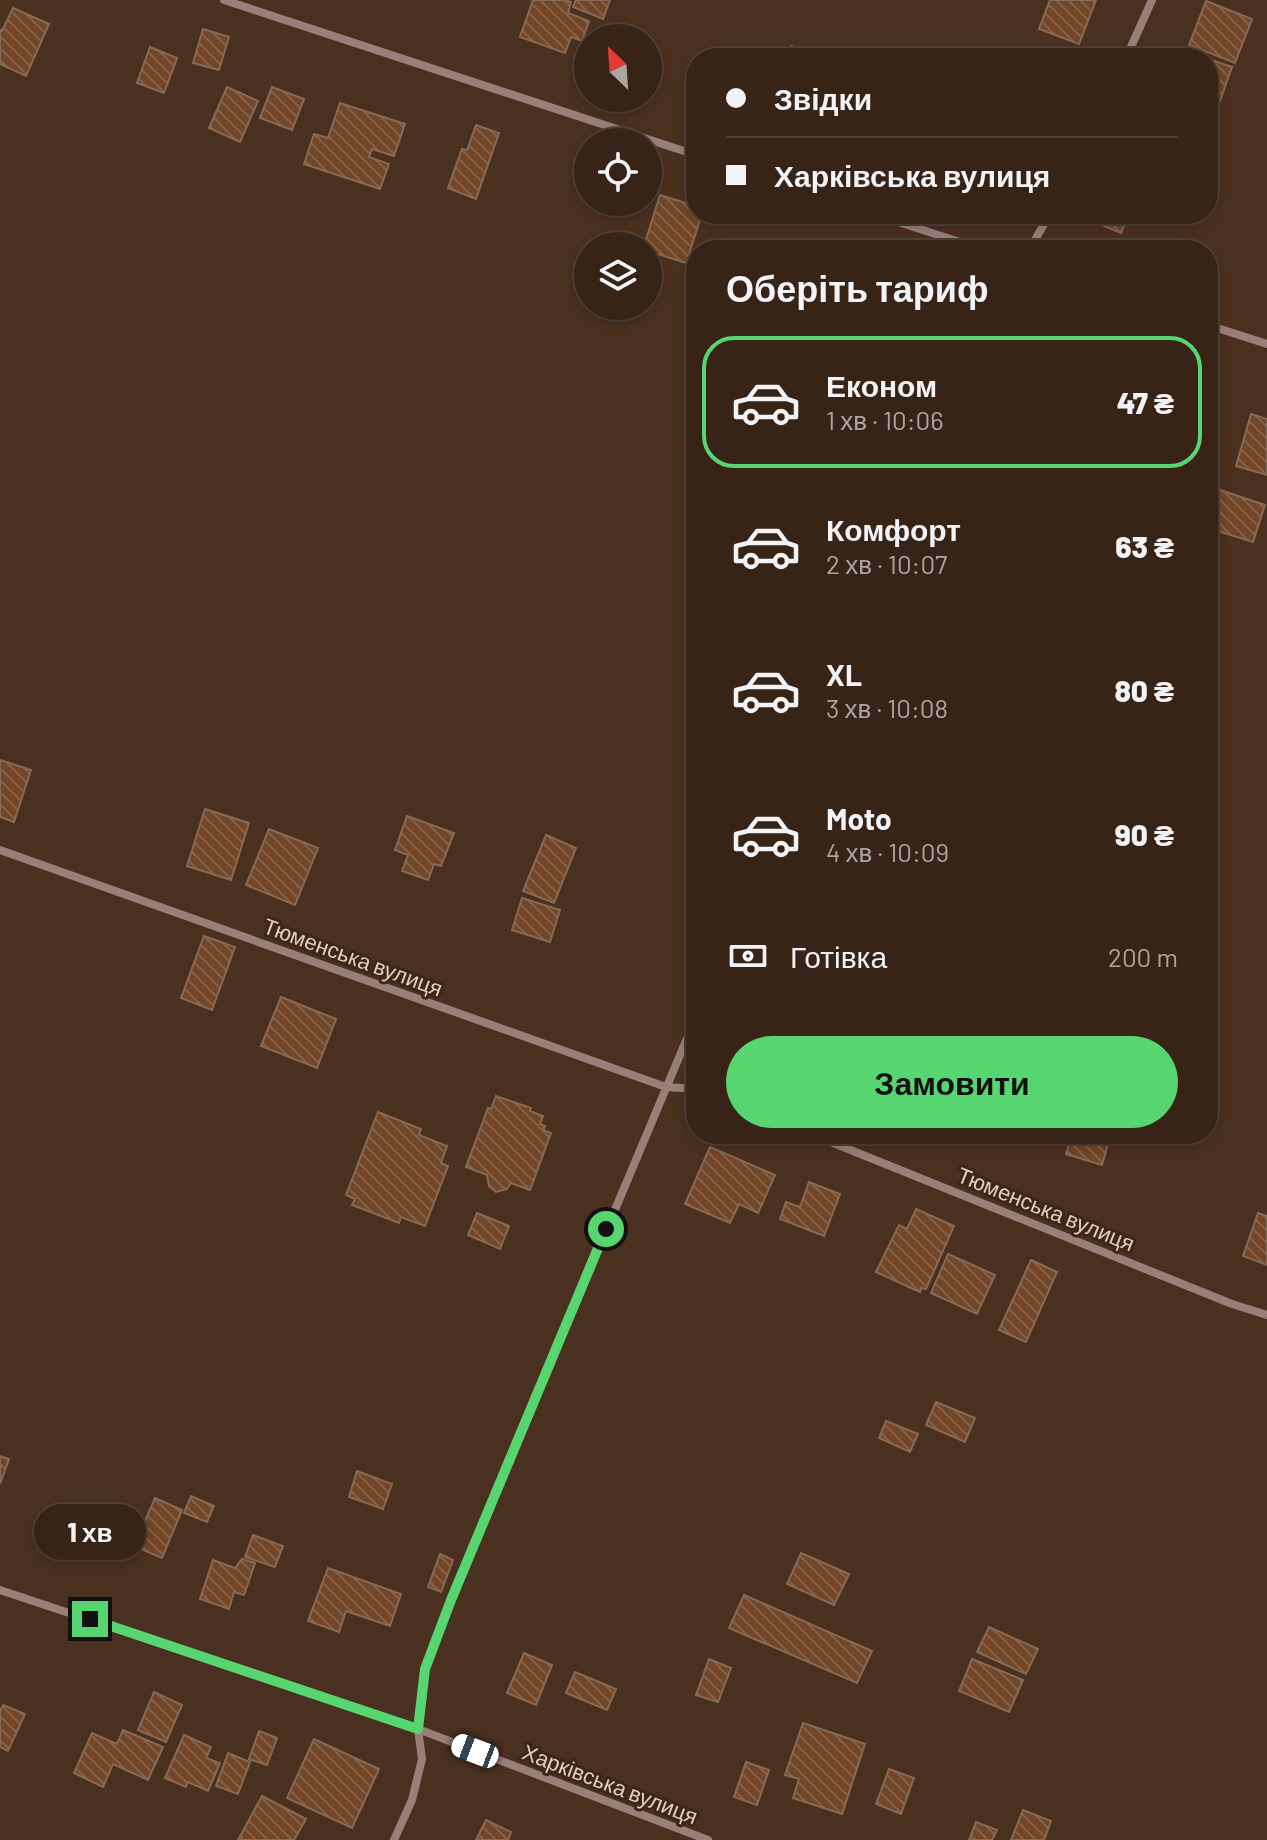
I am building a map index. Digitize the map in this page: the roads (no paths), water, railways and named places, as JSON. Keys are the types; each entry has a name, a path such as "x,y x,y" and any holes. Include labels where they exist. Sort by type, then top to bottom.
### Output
{"street":[{"path":"224,0 686,152"},
{"path":"1130,48 1152,0"},
{"path":"905,224 953,240"},
{"path":"1218,328 1267,344"},
{"name":"Тюменська вулиця","path":"0,850 666,1087 686,1088"},
{"path":"394,1840 412,1800 422,1759 418,1729 425,1669 451,1600 686,1040"},
{"name":"Тюменська вулиця","path":"836,1144 1232,1304 1267,1315"},
{"name":"Харківська вулиця","path":"0,1590 418,1729 708,1840"}]}
